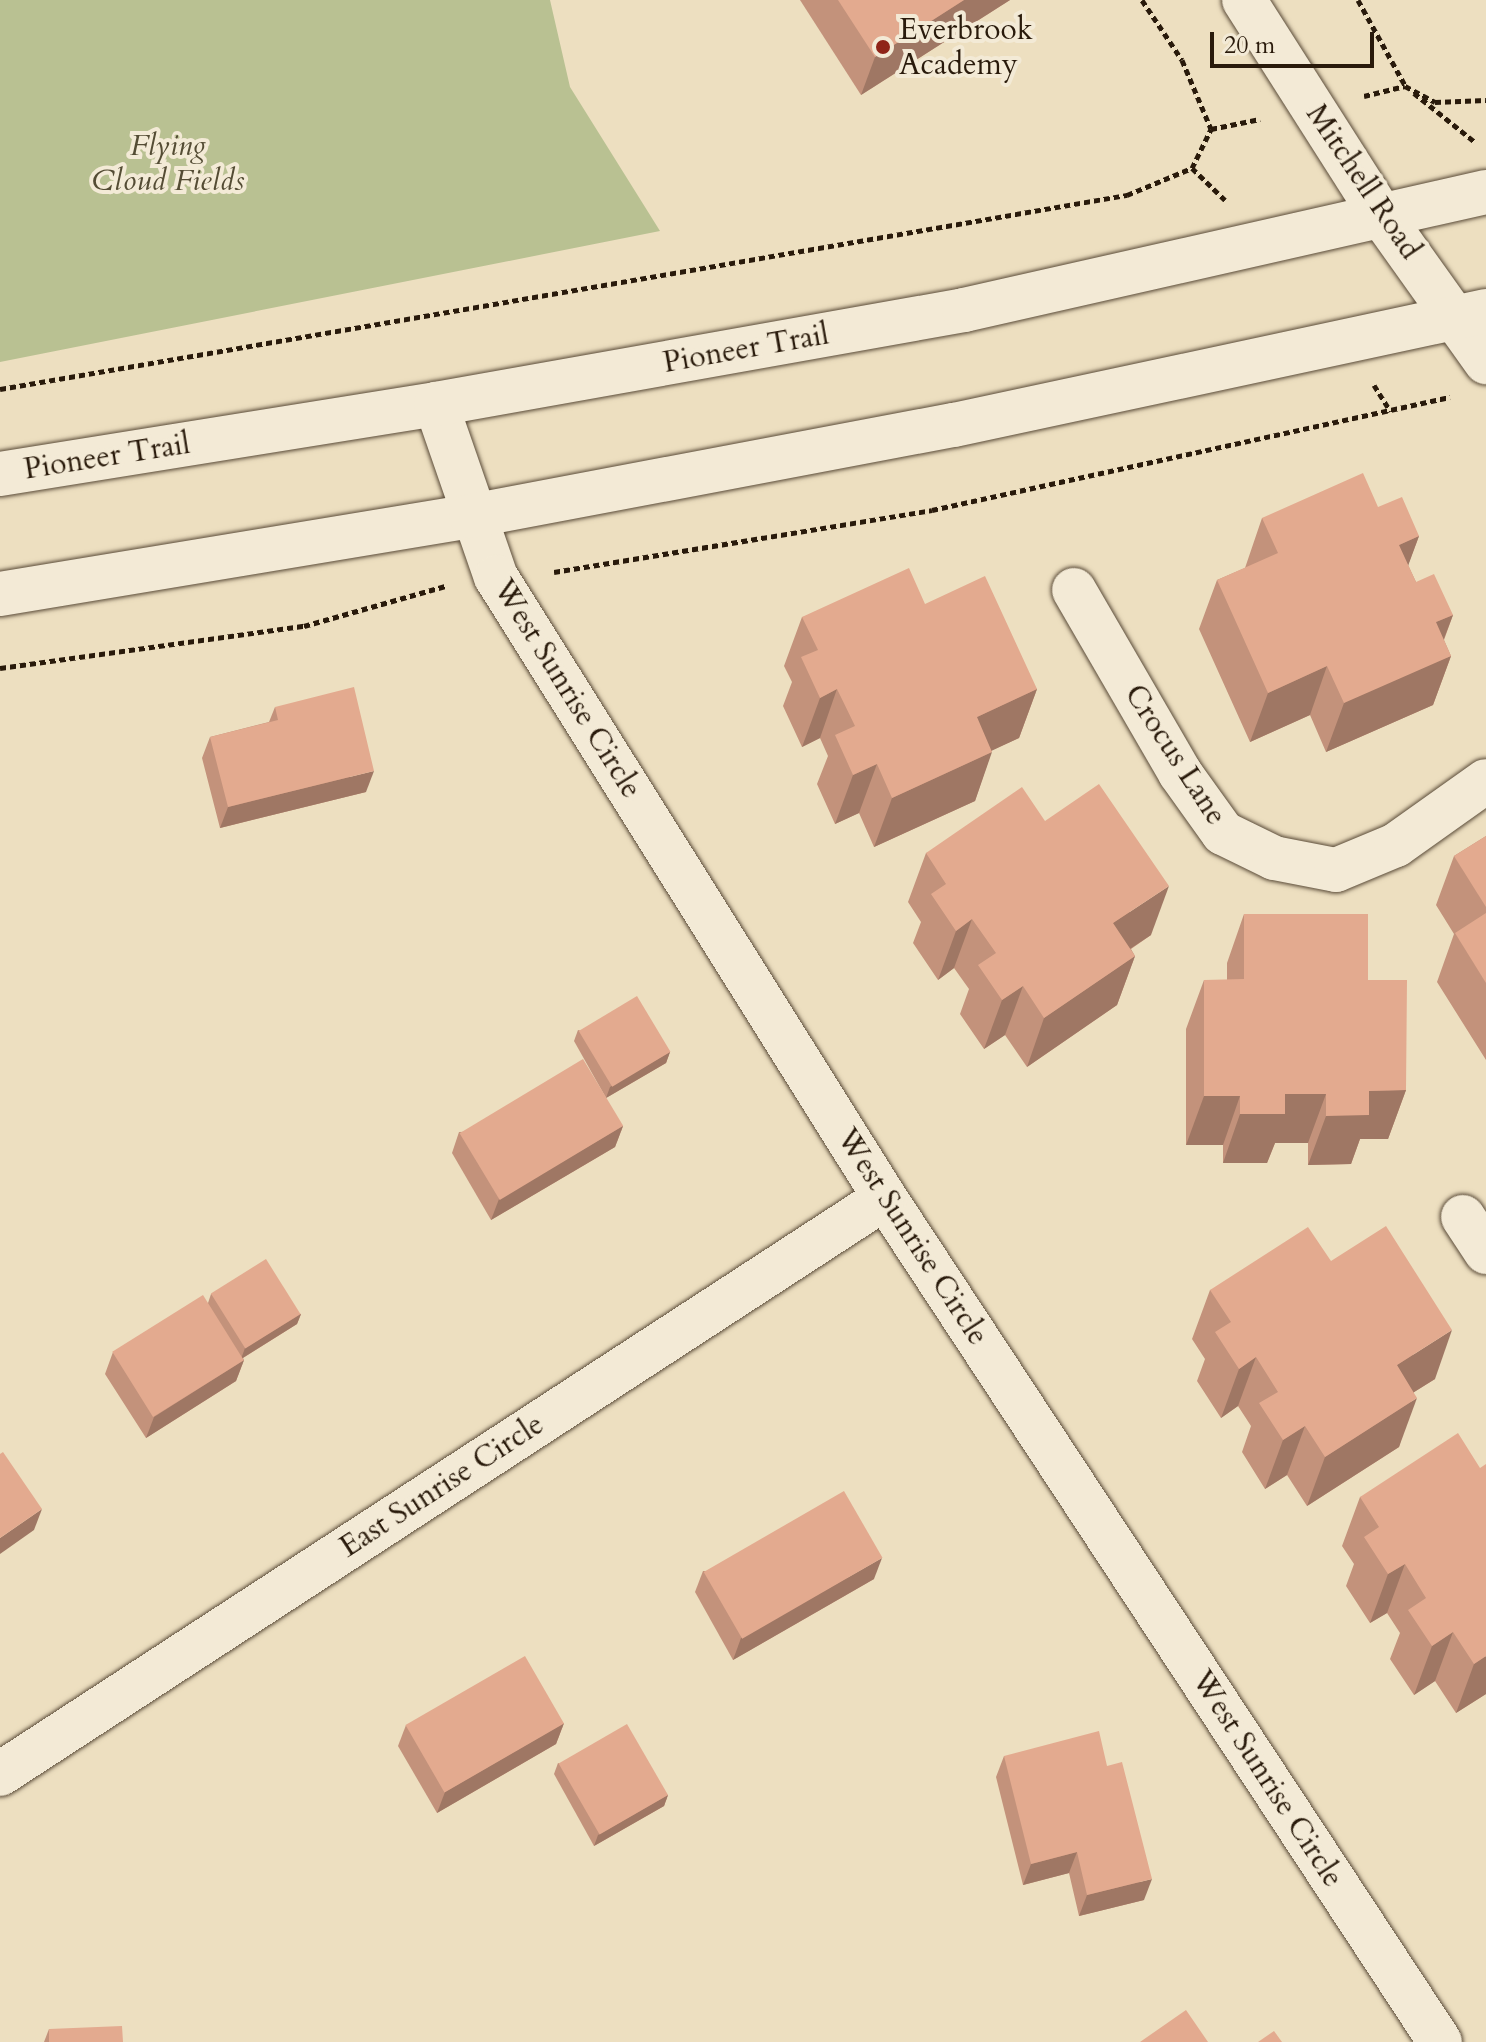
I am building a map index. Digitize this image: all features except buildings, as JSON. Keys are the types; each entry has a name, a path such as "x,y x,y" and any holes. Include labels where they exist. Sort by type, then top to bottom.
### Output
{"street":[{"name":"Mitchell Road","path":"1244,0 1381,215 1472,315 1486,362"},
{"name":"Pioneer Trail","path":"0,474 436,404 964,310 1270,245 1381,215 1486,192"},
{"path":"0,594 471,516 1064,403 1472,315"},
{"name":"West Sunrise Circle","path":"436,404 471,516 496,577 885,1198 1440,2042"},
{"name":"Crocus Lane","path":"1074,590 1180,773 1223,833 1274,858 1336,870 1396,845 1486,781"},
{"name":"East Sunrise Circle","path":"0,1774 885,1198"}],"path":[{"path":"0,389 1127,195 1192,168 1211,129 1182,60 1142,0"},
{"path":"1358,0 1405,86 1486,151"},
{"path":"1211,129 1405,86 1435,102 1486,100"},
{"path":"0,668 304,626 435,588 932,510 1459,394"}],"green space":[{"name":"Flying Cloud Fields","path":"0,0 550,0 570,87 660,231 0,362"}],"place":[{"name":"Everbrook Academy","path":"883,47"}]}
